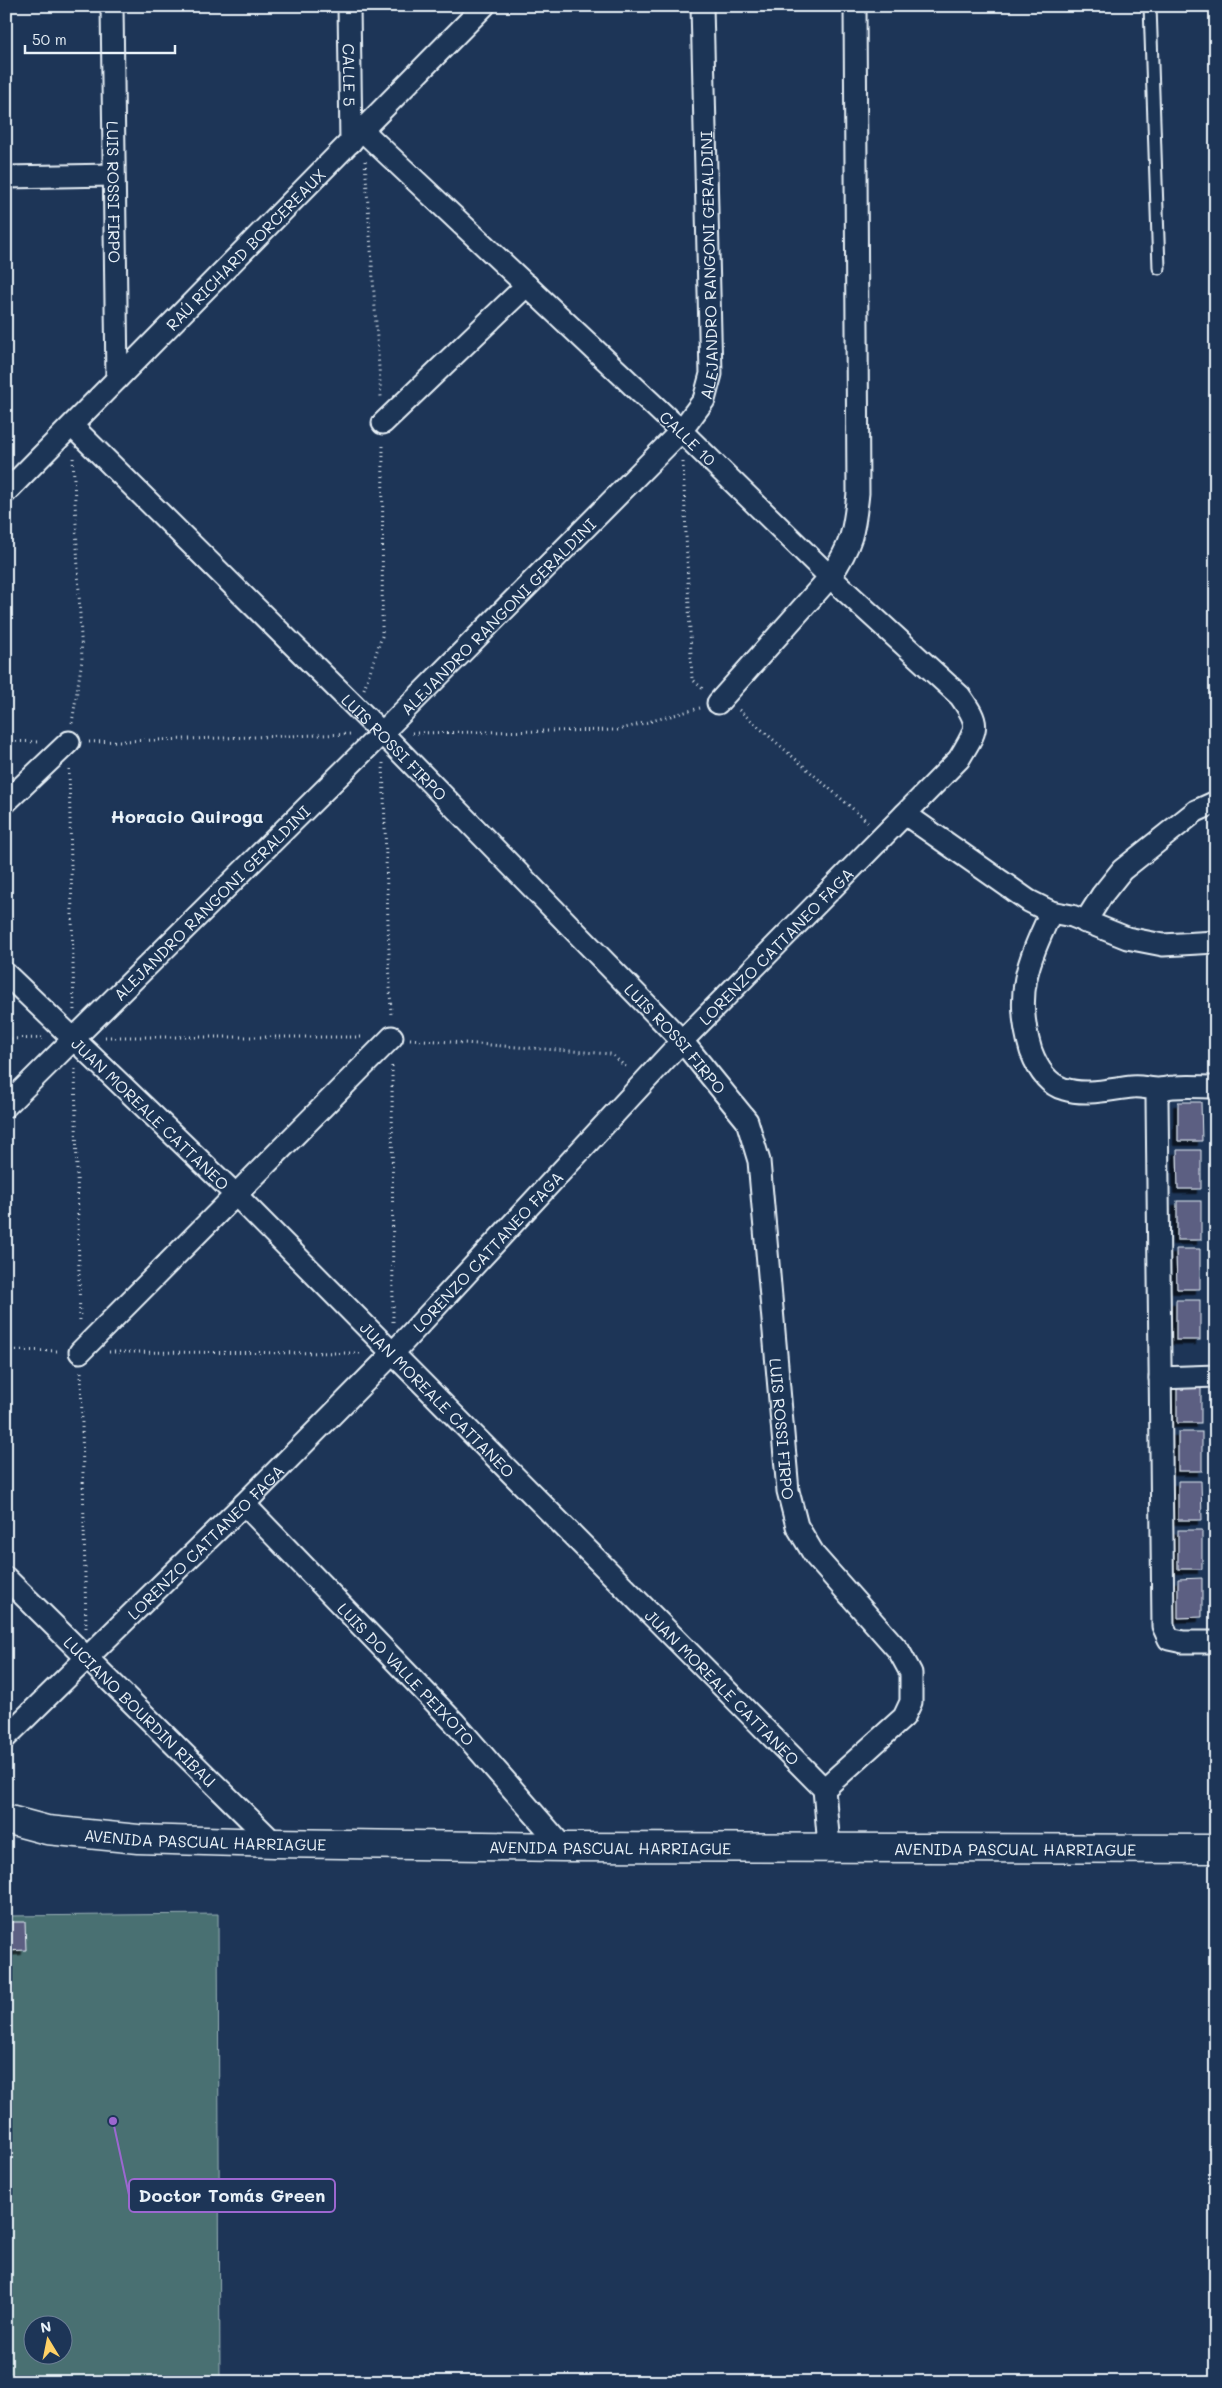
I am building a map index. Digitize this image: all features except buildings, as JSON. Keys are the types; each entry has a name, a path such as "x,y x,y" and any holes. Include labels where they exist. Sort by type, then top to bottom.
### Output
{"street":[{"name":"LUIS ROSSI FIRPO","path":"112,6 117,379"},
{"name":"CALLE 5","path":"349,6 357,137"},
{"name":"RAÚ RICHARD BORCEREAUX","path":"6,492 484,6"},
{"name":"ALEJANDRO RANGONI GERALDINI","path":"6,1106 382,733 681,431 704,400 711,374 702,6"},
{"path":"718,703 830,577 842,560 854,534 858,493 855,6"},
{"name":"CALLE 10","path":"357,137 527,286 681,431 830,577 960,696 974,716 974,733 959,759"},
{"path":"6,177 113,175"},
{"path":"383,423 527,286"},
{"name":"LUIS ROSSI FIRPO","path":"72,426 358,708 682,1041 747,1121 759,1162 788,1491 797,1526 815,1556 900,1651 911,1673 911,1702 904,1718 824,1789"},
{"path":"6,802 69,742"},
{"name":"LORENZO CATTANEO FAGA","path":"6,1737 244,1504 393,1353 682,1041 959,759"},
{"path":"1085,922 1102,895 1122,870 1196,811 1216,802"},
{"path":"905,814 1029,901 1050,912 1072,916 1127,938 1163,945 1216,942"},
{"path":"1050,912 1032,953 1023,989 1022,1009 1034,1060 1043,1074 1058,1087 1080,1092 1134,1087 1161,1090 1173,1087 1216,1087"},
{"name":"JUAN MOREALE CATTANEO","path":"6,974 74,1037 236,1195 824,1789"},
{"path":"80,1352 392,1037"},
{"path":"1161,1090 1157,1099 1162,1626 1169,1639 1184,1642 1216,1642"},
{"path":"1160,1378 1216,1376"},
{"name":"LUIS DO VALLE PEIXOTO","path":"244,1504 454,1722 564,1847"},
{"name":"LUCIANO BOURDIN RIBAU","path":"6,1578 274,1843"},
{"path":"824,1789 828,1846"},
{"name":"AVENIDA PASCUAL HARRIAGUE","path":"6,1819 46,1830 138,1839 274,1843 564,1847 828,1846 1216,1849"}],"lane":[{"path":"1150,6 1159,268"}],"path":[{"path":"357,137 383,423 382,636 358,708"},
{"path":"72,426 82,660 69,742 87,1659"},
{"path":"681,431 692,679 718,703 743,712 883,836"},
{"path":"69,742 382,733 618,730 718,703"},
{"path":"6,1350 393,1353 392,1037 382,733"},
{"path":"74,1037 392,1037 611,1054 644,1083"}],"green space":[{"path":"218,1914 220,2382 6,2382 6,1916"}],"place":[{"name":"Doctor Tomás Green","path":"113,2121"}],"district":[{"name":"Horacio Quiroga","path":"187,816"}]}
